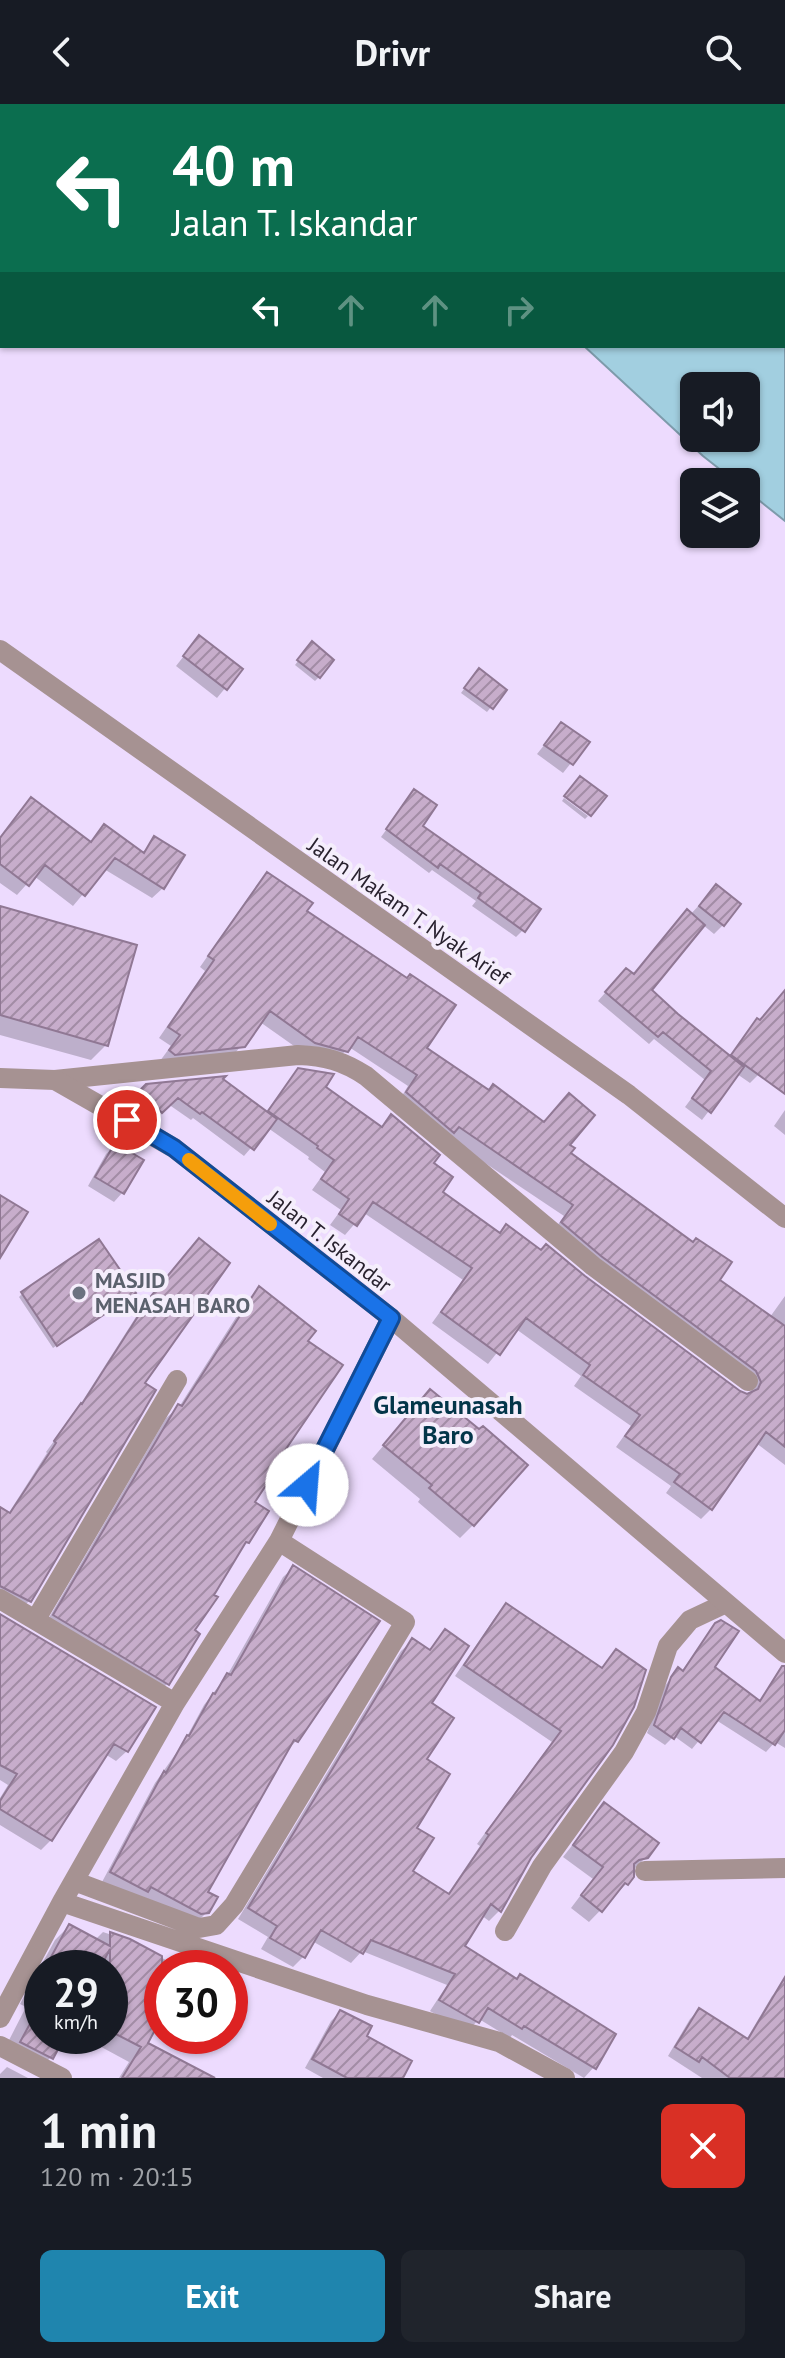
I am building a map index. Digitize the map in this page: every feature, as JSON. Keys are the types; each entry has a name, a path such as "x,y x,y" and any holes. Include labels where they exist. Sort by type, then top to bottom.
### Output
{"street":[{"name":"Jalan Makam T. Nyak Arief","path":"0,650 629,1095 785,1218"},
{"path":"55,1080 298,1055 323,1056 346,1063 366,1076 593,1266 748,1381"},
{"name":"Jalan T. Iskandar","path":"0,1078 55,1080 174,1148 391,1318 785,1653"},
{"path":"0,2018 175,1703 279,1541 391,1318"},
{"path":"36,1619 177,1380"},
{"path":"74,1881 199,1928 216,1925 234,1905 332,1744 405,1622 279,1541"},
{"path":"0,1599 175,1703"},
{"path":"505,1931 542,1866 624,1752 646,1712 668,1646 690,1620 724,1604"},
{"path":"645,1871 785,1868"},
{"path":"62,1902 367,2005 499,2042 565,2078"},
{"path":"0,2046 62,2078"}],"water":[{"path":"586,348 785,348 785,521 760,501 760,468 718,468 699,452 760,452 760,372 680,372 680,435"}],"building":[{"path":"199,635 243,669 227,690 183,656"},
{"path":"312,641 334,660 320,678 297,660"},
{"path":"479,668 507,690 493,709 464,688"},
{"path":"561,722 590,742 573,765 544,745"},
{"path":"580,776 607,796 591,816 564,796"},
{"path":"414,789 437,805 423,826 541,909 525,932 478,898 481,893 440,864 438,868 386,829"},
{"path":"31,797 91,842 104,824 144,853 154,836 185,855 164,889 115,858 85,896 45,865 29,886 0,864 0,838"},
{"path":"267,872 313,903 307,911 407,978 410,974 456,1005 427,1048 489,1090 493,1084 544,1122 569,1093 595,1115 570,1145 575,1148 571,1153 693,1242 696,1238 732,1262 720,1280 785,1326 785,1447 766,1432 712,1510 674,1482 680,1474 625,1436 640,1415 583,1375 590,1365 526,1318 500,1355 441,1312 472,1268 373,1202 357,1226 339,1214 349,1199 321,1179 334,1160 268,1111 298,1068 334,1074 326,1087 382,1127 391,1114 440,1155 434,1163 453,1177 443,1192 500,1233 506,1224 541,1250 546,1244 740,1391 747,1394 758,1389 761,1382 756,1371 601,1256 561,1222 573,1205 459,1127 454,1133 406,1092 417,1075 358,1037 348,1052 315,1043 270,1011 245,1047 175,1055 169,1050 180,1035 168,1027 214,960 208,956"},
{"path":"716,884 741,904 724,926 699,906"},
{"path":"0,906 137,945 108,1046 0,1015"},
{"path":"687,909 705,925 652,990 744,1067 711,1113 692,1098 711,1071 663,1032 658,1037 605,992 626,968 634,974"},
{"path":"785,990 785,1094 731,1055 757,1018 760,1020"},
{"path":"226,1076 223,1079 277,1119 254,1150 178,1098 162,1113 140,1090 146,1084"},
{"path":"115,1143 144,1160 124,1194 95,1177"},
{"path":"0,1195 28,1212 0,1258"},
{"path":"199,1238 230,1263 145,1383 156,1390 31,1602 0,1586 0,1507 10,1513 151,1296"},
{"name":"MASJID MENASAH BARO","path":"99,1239 136,1293 57,1346 21,1292"},
{"path":"259,1286 316,1331 308,1341 343,1365 271,1471 274,1473 255,1502 269,1511 214,1595 218,1597 195,1630 200,1634 169,1685 53,1615 178,1404 182,1406"},
{"path":"430,1389 479,1429 483,1426 528,1465 474,1526 429,1488 432,1485 383,1445"},
{"path":"293,1565 380,1621 298,1742 294,1740 208,1892 218,1897 209,1913 201,1914 151,1887 148,1892 110,1872 164,1771 166,1773 213,1693 227,1673 231,1675"},
{"path":"506,1603 602,1668 616,1649 646,1670 634,1707 613,1745 531,1858 501,1912 491,1904 465,1946 517,1979 520,1974 616,2034 596,2069 488,2008 479,2023 439,2000 455,1974 371,1940 363,1954 321,1930 305,1958 270,1938 277,1926 248,1908 412,1638 430,1650 445,1629 469,1646 432,1703 454,1718 427,1759 450,1774 417,1828 434,1838 413,1871 449,1894 489,1835 486,1833 561,1731 464,1665"},
{"path":"0,1614 156,1707 128,1752 114,1744 52,1841 0,1809 0,1801 17,1774 0,1765"},
{"path":"721,1620 739,1631 715,1667 760,1701 782,1666 785,1666 785,1730 775,1745 724,1712 701,1743 681,1728 674,1739 654,1725 671,1677 678,1667 683,1671 715,1623"},
{"path":"604,1802 659,1843 648,1858 634,1864 634,1877 628,1885 625,1883 602,1912 581,1895 603,1867 573,1845"},
{"path":"69,1924 110,1946 110,1932 151,1950 144,1950 144,2054 169,2054 215,2078 122,2078 141,2047 128,2040 128,1950 55,1950"},
{"path":"785,1977 785,2078 730,2078 702,2057 699,2062 675,2047 699,2008 748,2039"},
{"path":"340,2010 372,2026 367,2036 412,2061 403,2078 347,2078 312,2059"}],"slow traffic":[{"path":"189,1160 270,1224"}],"place":[{"name":"MASJID MENASAH BARO","path":"79,1293"}],"district":[{"name":"Glameunasah Baro","path":"448,1420"}],"route":[{"path":"127,1120 174,1148 391,1318 307,1485"}]}
